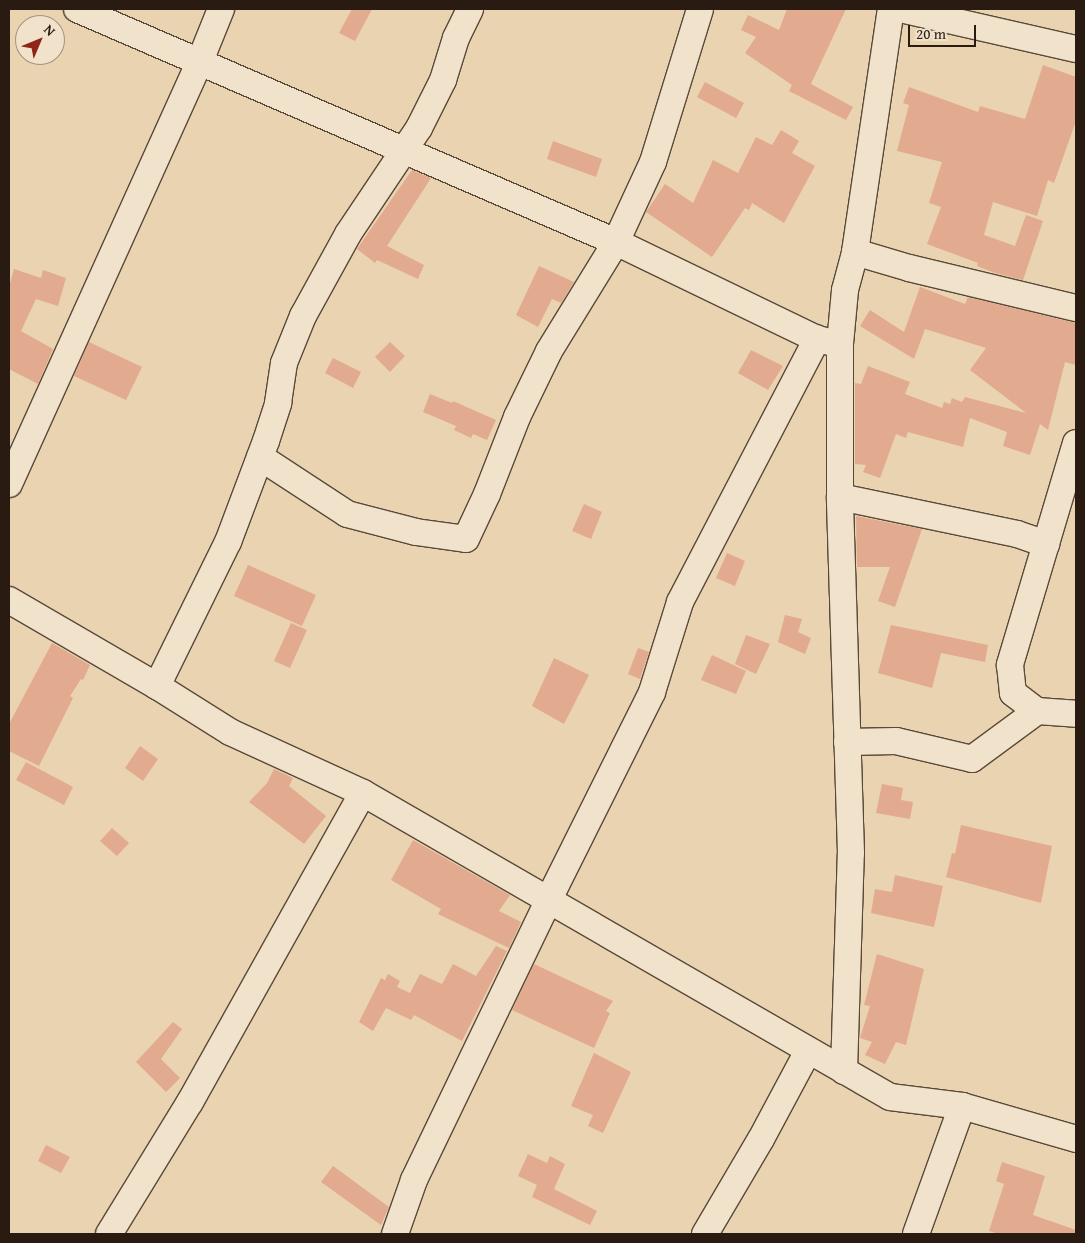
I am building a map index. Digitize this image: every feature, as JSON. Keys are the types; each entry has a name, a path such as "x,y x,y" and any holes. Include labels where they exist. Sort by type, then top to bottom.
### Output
{"street":[{"path":"77,9 616,242 828,342"},
{"path":"9,484 200,61 221,9"},
{"path":"157,686 228,542 278,403 284,363 303,316 348,234 419,128 443,80 456,38 470,9"},
{"path":"260,457 347,514 416,532 466,539 488,494 517,417 549,351 616,242 652,162 700,9"},
{"path":"395,1234 414,1180 548,901 652,692 680,602 828,342 846,290 855,252 891,9"},
{"path":"900,9 1076,49"},
{"path":"855,252 909,268 1076,308"},
{"path":"828,342 840,497 851,853 844,1071"},
{"path":"1076,443 1010,665 1013,692 1037,711 1076,714"},
{"path":"840,497 1017,534 1046,544"},
{"path":"9,600 157,686 230,732 364,793 890,1097 962,1106 1076,1139"},
{"path":"847,742 896,741 972,759 1037,711"},
{"path":"109,1234 190,1102 364,793"},
{"path":"705,1234 761,1140 808,1051"},
{"path":"916,1234 962,1106"}],"building":[{"path":"352,9 372,9 355,41 339,33"},
{"path":"787,9 846,9 811,84 853,107 846,120 789,91 792,85 745,53 756,37 741,30 748,15 779,30"},
{"path":"1043,65 1076,77 1076,121 1054,183 1048,180 1037,216 993,202 984,235 1015,246 1026,215 1043,221 1023,280 995,273 977,266 978,263 927,244 941,207 929,203 942,162 897,151 909,105 903,103 909,87 978,112 980,106 1025,119"},
{"path":"705,82 744,103 736,118 697,97"},
{"path":"781,130 799,141 792,153 815,166 784,223 752,203 749,210 745,208 712,257 646,212 665,184 693,203 713,160 738,173 756,137 772,145"},
{"path":"553,141 602,159 596,177 547,159"},
{"path":"412,170 431,178 387,246 424,265 418,279 377,260 375,263 357,249"},
{"path":"539,266 574,282 561,303 552,299 538,327 516,315"},
{"path":"14,269 41,278 43,270 66,278 58,306 36,299 21,331 53,349 38,384 9,369 9,287"},
{"path":"920,287 965,304 968,297 1076,323 1076,365 1065,362 1048,430 1040,424 1030,455 1003,446 1007,432 970,418 963,447 908,432 906,438 896,434 880,478 863,472 866,465 855,464 855,383 861,384 868,366 910,382 905,394 942,408 944,402 950,404 952,398 962,402 965,397 1026,413 970,370 986,348 925,329 914,359 860,326 870,310 904,332"},
{"path":"89,342 142,367 126,400 74,376"},
{"path":"390,342 405,356 390,372 375,357"},
{"path":"751,350 783,366 768,390 738,373"},
{"path":"333,358 361,372 353,388 325,373"},
{"path":"430,394 452,403 453,401 496,420 487,440 473,434 471,438 454,430 456,426 423,412"},
{"path":"584,504 602,512 591,539 572,531"},
{"path":"856,516 922,529 895,607 878,601 890,567 857,567"},
{"path":"727,553 745,561 735,586 716,578"},
{"path":"248,565 316,595 302,626 234,596"},
{"path":"785,615 802,619 798,632 811,638 805,654 778,642"},
{"path":"291,623 307,630 290,668 274,661"},
{"path":"891,625 988,645 985,662 941,653 932,688 878,673"},
{"path":"746,635 770,644 756,674 735,664"},
{"path":"52,643 90,665 83,680 81,679 70,696 73,698 39,766 9,751 9,724"},
{"path":"638,648 649,652 640,679 628,674"},
{"path":"712,655 746,671 736,694 701,680"},
{"path":"554,658 589,675 564,724 532,706"},
{"path":"140,746 158,759 143,781 125,768"},
{"path":"26,762 73,787 64,805 16,780"},
{"path":"274,769 293,778 289,786 326,816 304,844 249,802 267,783"},
{"path":"882,784 903,788 901,800 913,802 910,819 876,813"},
{"path":"961,825 1052,846 1041,903 946,877 952,853 955,854"},
{"path":"112,828 129,843 117,856 100,841"},
{"path":"413,840 510,895 499,911 521,922 509,948 438,914 441,909 391,880"},
{"path":"895,875 943,886 934,927 871,913 875,889 892,892"},
{"path":"496,946 507,951 462,1041 414,1015 411,1020 386,1008 373,1031 359,1022 381,978 385,980 388,974 400,981 397,987 410,993 420,974 442,984 453,964 476,976"},
{"path":"877,954 924,969 906,1045 896,1042 885,1064 865,1055 872,1042 860,1038 870,1006 864,1005"},
{"path":"534,964 613,1001 606,1011 610,1013 594,1048 512,1010"},
{"path":"173,1022 182,1029 161,1059 180,1078 166,1092 136,1062"},
{"path":"594,1053 631,1072 603,1133 588,1126 593,1115 571,1106"},
{"path":"46,1145 70,1157 61,1173 38,1161"},
{"path":"528,1154 547,1163 550,1156 565,1164 554,1189 597,1211 590,1225 532,1197 537,1185 518,1176"},
{"path":"1002,1162 1045,1176 1033,1215 1076,1230 1076,1234 999,1234 989,1231 1004,1184 996,1181"},
{"path":"333,1166 389,1207 381,1225 321,1182"}]}
